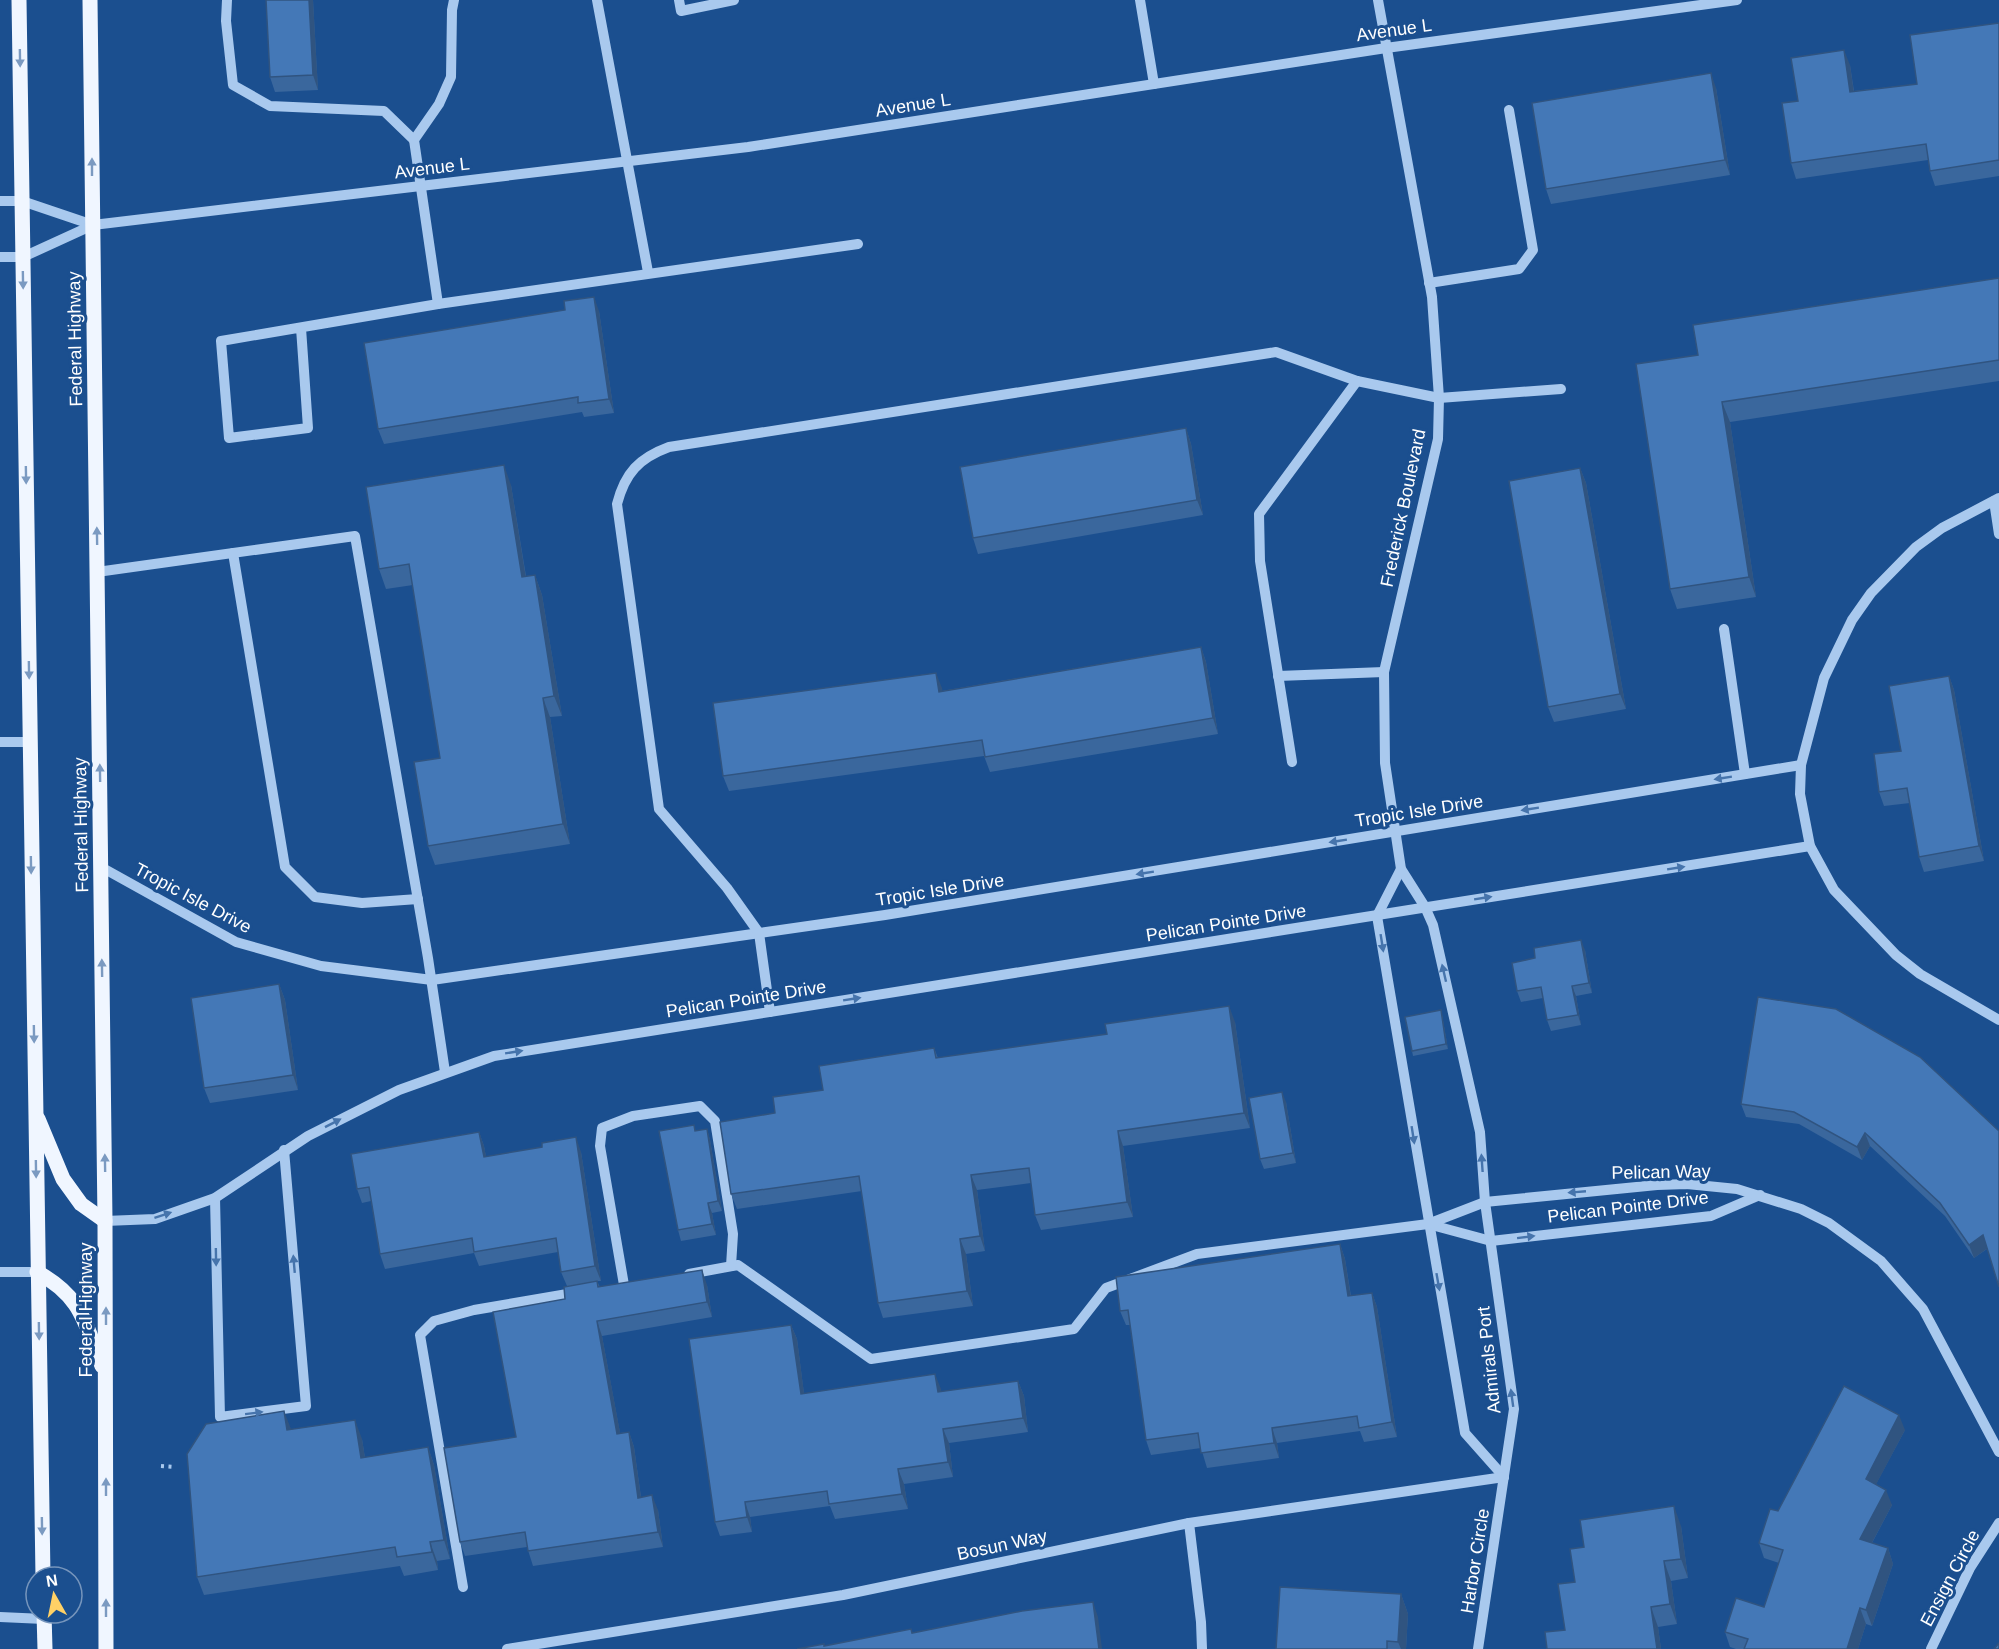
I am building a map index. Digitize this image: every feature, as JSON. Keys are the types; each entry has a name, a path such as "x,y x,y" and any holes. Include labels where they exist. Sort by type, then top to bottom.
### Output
{"main road":[{"path":"19,0 43,1565"},
{"name":"Federal Highway","path":"90,0 105,1221 106,1649"},
{"path":"35,1110 63,1179 81,1204 105,1221"},
{"path":"37,1272 59,1285 77,1303 106,1374"},
{"path":"44,1625 45,1649"}],"street":[{"path":"227,0 226,21 233,85 270,106 384,111 414,140 438,304"},
{"path":"414,140 438,104 451,77 454,0"},
{"path":"597,0 648,272"},
{"path":"679,0 681,11 734,0"},
{"path":"1140,0 1154,84"},
{"name":"Frederick Boulevard","path":"1378,0 1429,282 1439,398 1438,439 1384,672 1385,763 1401,869"},
{"name":"Avenue L","path":"93,225 748,147 1386,48 1737,0"},
{"path":"1429,282 1519,269 1533,250 1509,110"},
{"path":"0,201 22,201 93,225"},
{"path":"0,258 23,257 93,225"},
{"path":"301,328 308,428 229,438 221,341 438,304 648,272 858,244"},
{"path":"770,1012 759,933 728,888 659,809 617,504 622,484 633,466 650,454 669,447 1276,352 1358,381 1439,398 1561,389"},
{"path":"1292,762 1260,561 1259,514 1358,381"},
{"path":"1999,534 1996,499 1941,528 1916,547 1871,593 1836,648 1824,678 1801,765 1800,794 1810,846 1834,890 1896,955 1946,990 1973,1003 1999,1020"},
{"path":"97,572 355,536 432,980 445,1072"},
{"path":"233,553 285,867 315,897 362,903 418,898"},
{"path":"1724,629 1745,774"},
{"path":"1278,676 1384,672"},
{"path":"0,742 30,742"},
{"name":"Tropic Isle Drive","path":"101,867 236,942 321,966 432,980 759,933 1801,765"},
{"path":"1425,907 1810,846"},
{"path":"1377,916 1401,869"},
{"name":"Admirals Port","path":"1401,869 1425,907 1433,925 1480,1132 1485,1202 1514,1409 1504,1477"},
{"name":"Pelican Pointe Drive","path":"105,1221 155,1219 214,1198 284,1150 389,1095 445,1072 494,1056 1425,907"},
{"name":"Admirals Port","path":"1377,916 1465,1432 1504,1477"},
{"path":"624,1285 600,1146 602,1128 633,1116 700,1106 715,1121 733,1234 731,1266 678,1276"},
{"path":"214,1198 220,1417 306,1406 284,1150"},
{"name":"Pelican Way","path":"1485,1202 1687,1184 1737,1189 1801,1209 1829,1223 1881,1260 1923,1309 1999,1452"},
{"name":"Pelican Pointe Drive","path":"1428,1224 1491,1241 1711,1216 1760,1195"},
{"name":"Pelican Pointe Drive","path":"731,1266 738,1265 871,1359 1074,1329 1106,1288 1197,1254 1428,1224 1485,1202"},
{"path":"0,1272 37,1272"},
{"path":"463,1587 420,1335 434,1321 474,1310 589,1291"},
{"name":"Bosun Way","path":"507,1649 843,1594 1189,1523 1504,1477"},
{"name":"Harbor Circle","path":"1478,1649 1504,1477"},
{"path":"1189,1523 1202,1622 1202,1649"},
{"name":"Ensign Circle","path":"1931,1649 1970,1568 1999,1523"},
{"path":"0,1617 24,1616"}],"path":[{"path":"161,1466 175,1467"}],"building":[{"path":"266,0 309,0 313,75 270,77"},
{"path":"1999,23 1999,160 1930,171 1926,144 1791,163 1782,103 1798,101 1791,58 1844,50 1850,92 1917,84 1910,35"},
{"path":"1711,73 1725,160 1546,189 1532,103"},
{"path":"1999,278 1999,360 1722,402 1749,577 1670,589 1636,364 1698,355 1693,325"},
{"path":"594,297 609,399 578,403 578,397 378,429 364,343 565,310 564,301"},
{"path":"1186,428 1197,500 973,538 960,467"},
{"path":"504,465 522,577 535,575 554,696 543,698 563,824 428,846 414,762 440,758 409,564 379,569 366,487"},
{"path":"1580,468 1620,694 1548,707 1509,481"},
{"path":"1201,647 1213,718 985,757 982,740 723,776 713,703 936,673 939,692"},
{"path":"1949,676 1979,846 1919,857 1907,788 1879,792 1874,754 1901,751 1889,686"},
{"path":"1581,940 1589,983 1572,986 1578,1015 1547,1020 1541,987 1517,991 1512,963 1535,958 1534,948"},
{"path":"279,984 293,1075 204,1088 191,998"},
{"path":"1758,997 1836,1009 1920,1057 1999,1131 1999,1287 1983,1235 1969,1245 1940,1203 1865,1133 1857,1147 1794,1112 1741,1104"},
{"path":"1229,1006 1244,1113 1118,1131 1127,1202 1035,1215 1029,1168 971,1175 980,1236 960,1239 967,1291 878,1303 859,1176 731,1194 720,1122 775,1113 773,1097 823,1090 819,1066 934,1048 936,1058 1107,1034 1105,1024"},
{"path":"1441,1010 1446,1044 1412,1051 1405,1017"},
{"path":"1282,1092 1293,1153 1260,1159 1249,1098"},
{"path":"694,1125 695,1131 707,1129 718,1201 708,1203 712,1224 678,1230 659,1131"},
{"path":"479,1132 484,1157 542,1147 542,1143 576,1137 595,1266 561,1272 556,1238 474,1252 472,1238 380,1254 369,1187 357,1189 351,1154"},
{"path":"1340,1244 1348,1296 1372,1293 1392,1422 1359,1428 1357,1416 1272,1428 1274,1443 1201,1453 1198,1433 1146,1440 1128,1310 1120,1311 1116,1277"},
{"path":"702,1270 707,1302 597,1321 617,1434 629,1432 638,1498 652,1495 658,1532 528,1551 525,1532 460,1542 444,1448 516,1437 493,1312 565,1299 564,1287 597,1281 598,1287"},
{"path":"791,1325 801,1394 935,1374 938,1392 1018,1381 1023,1418 943,1429 948,1462 898,1469 902,1494 829,1504 827,1491 745,1502 747,1517 715,1522 689,1339"},
{"path":"1844,1386 1899,1415 1866,1479 1886,1490 1860,1539 1888,1548 1866,1610 1860,1608 1847,1649 1744,1649 1748,1639 1725,1632 1736,1598 1764,1607 1783,1550 1759,1543 1770,1509 1778,1511"},
{"path":"284,1411 287,1430 355,1420 361,1458 428,1447 444,1540 430,1542 432,1552 397,1557 395,1547 197,1577 187,1454 206,1424"},
{"path":"1674,1506 1681,1559 1664,1561 1670,1604 1651,1607 1657,1649 1547,1649 1545,1632 1565,1630 1558,1584 1575,1582 1570,1549 1584,1547 1580,1520"},
{"path":"1280,1587 1401,1594 1398,1642 1387,1641 1387,1649 1276,1649"},
{"path":"1093,1602 1099,1649 797,1649 911,1629 912,1633 1022,1611"}]}
